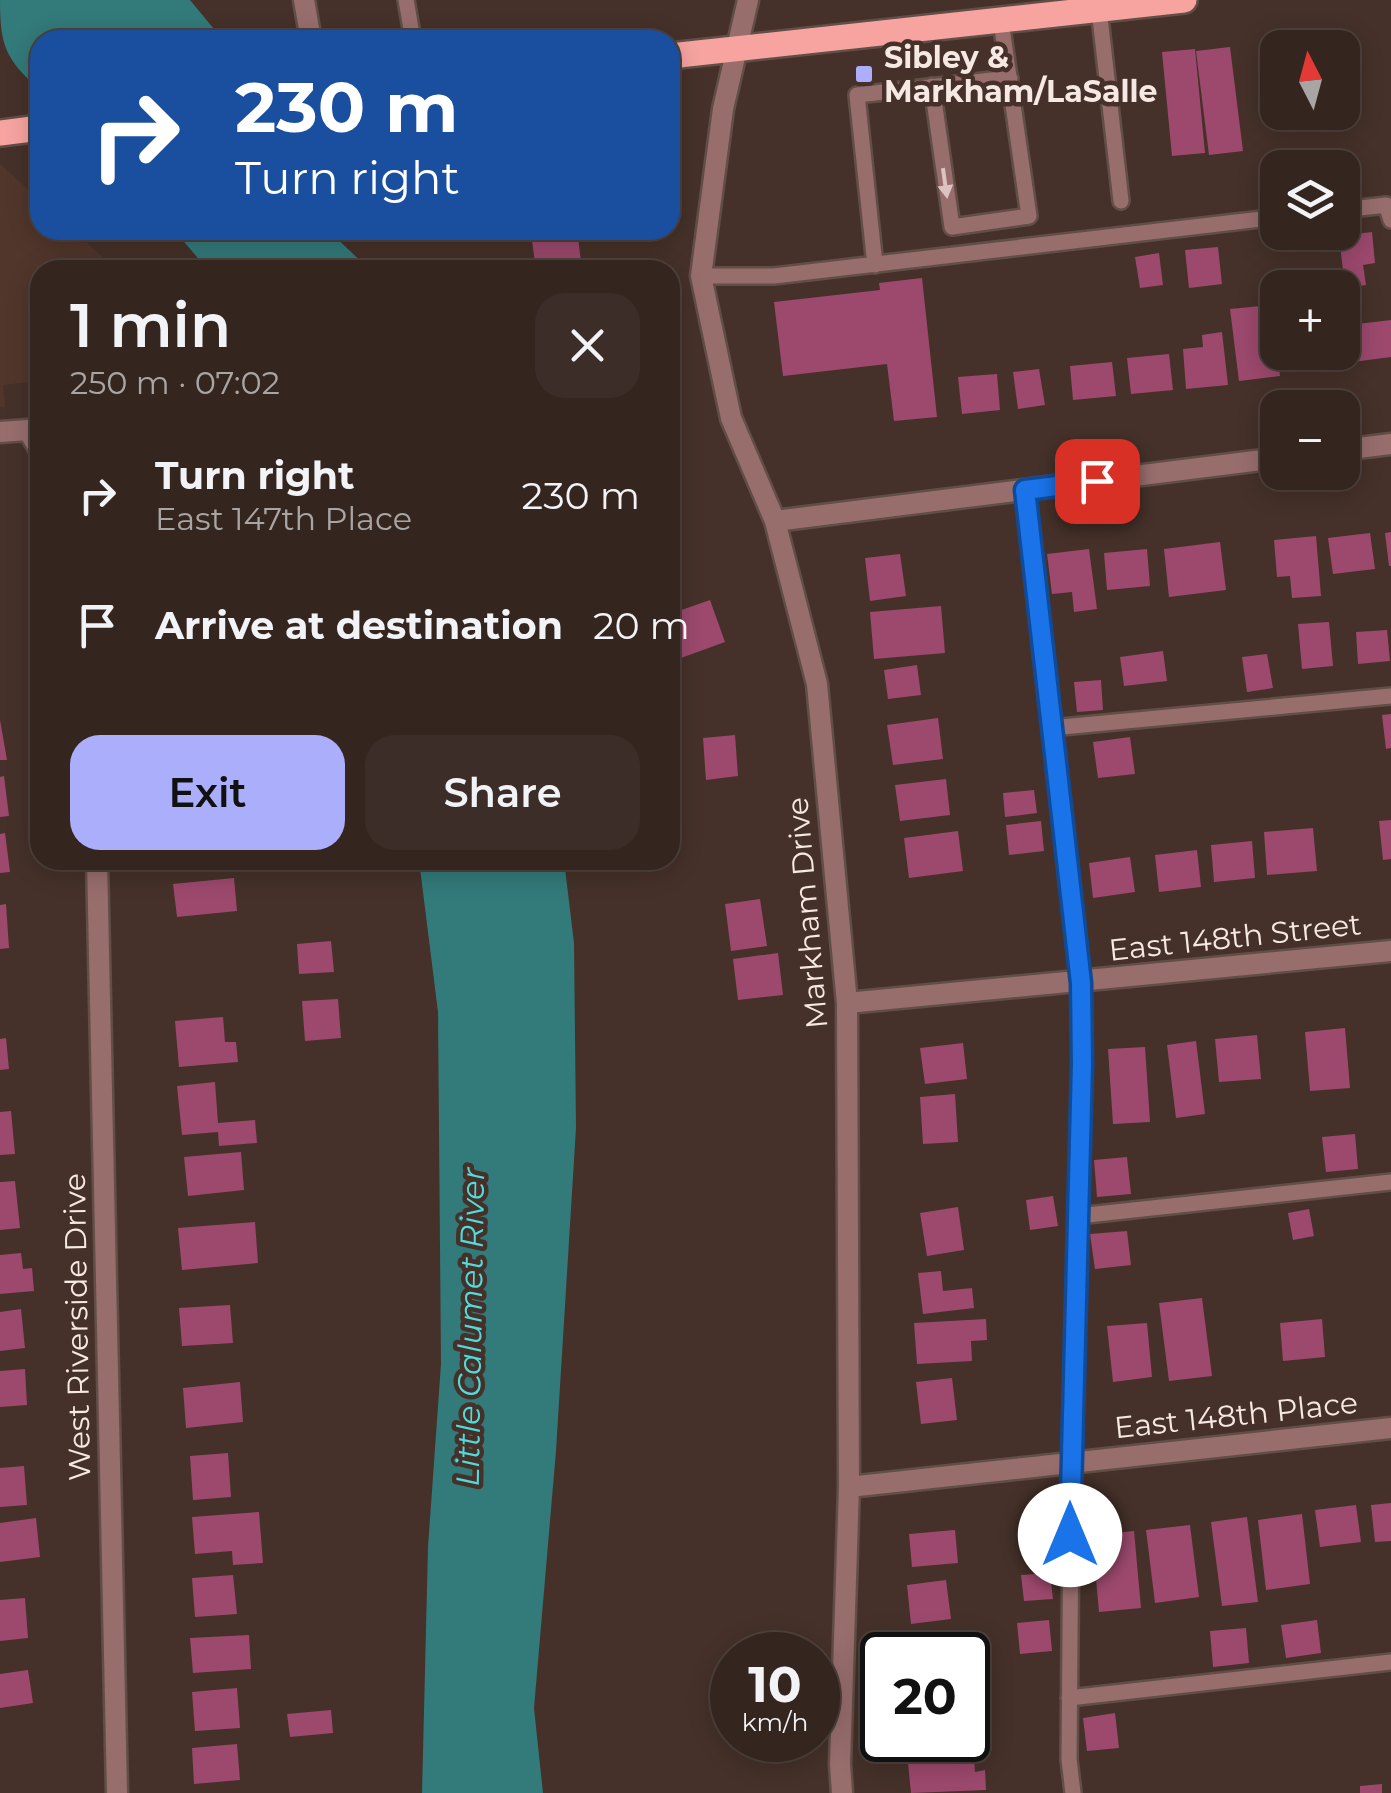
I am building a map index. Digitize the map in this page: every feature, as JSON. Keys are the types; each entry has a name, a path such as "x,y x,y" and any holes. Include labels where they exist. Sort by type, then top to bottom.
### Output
{"main road":[{"path":"680,55 1184,0"},
{"path":"0,133 30,129"}],"street":[{"path":"304,0 309,30"},
{"name":"Markham Drive","path":"748,0 723,109 701,276 731,418 775,521 817,684 846,1004 849,1487 842,1793"},
{"path":"0,432 28,430 30,433"},
{"path":"1360,448 1391,444"},
{"path":"775,521 1260,460"},
{"name":"West Riverside Drive","path":"98,870 117,1793"},
{"name":"East 148th Street","path":"846,1004 1391,951"},
{"name":"East 148th Place","path":"849,1487 1391,1428"}],"lane":[{"path":"406,0 411,30"},
{"path":"1099,9 1121,201"},
{"path":"932,86 952,227 1029,216 1000,20"},
{"path":"875,264 857,95 1010,78"},
{"path":"1360,208 1386,204 1391,220"},
{"path":"701,276 774,276 1260,219"},
{"path":"1025,490 1062,802 1083,1034 1071,1463 1069,1758 1073,1793"},
{"path":"1051,728 1391,696"},
{"path":"1078,1216 1391,1182"},
{"path":"1070,1698 1391,1662"}],"shaded area":[{"path":"0,164 30,191 30,240 84,240 106,260 30,260 30,382 3,385 5,407 0,407"}],"water":[{"path":"0,0 190,0 215,30 30,30 30,80 12,60 1,29"},
{"path":"182,240 338,240 360,260 200,260"},
{"name":"Little Calumet River","path":"420,870 565,870 574,943 576,1128 556,1451 534,1708 543,1793 422,1793 428,1547 441,1364 438,1012"}],"building":[{"path":"1230,47 1243,151 1209,155 1196,51"},
{"path":"1195,49 1205,153 1172,156 1162,52"},
{"path":"1372,232 1375,263 1363,265 1366,285 1360,286 1360,270 1343,270 1341,250 1360,250 1360,233"},
{"path":"532,240 578,240 581,260 535,260"},
{"path":"1218,247 1222,284 1189,288 1185,250"},
{"path":"1159,253 1163,285 1140,288 1135,257"},
{"path":"922,278 937,417 894,421 887,364 783,376 774,302 880,290 879,283"},
{"path":"1260,306 1260,370 1279,370 1280,376 1239,381 1230,309"},
{"path":"1391,320 1391,357 1360,361 1360,324"},
{"path":"1222,332 1228,385 1186,389 1183,349 1203,347 1202,335"},
{"path":"1169,354 1173,390 1131,394 1127,358"},
{"path":"1112,362 1116,396 1073,400 1070,366"},
{"path":"1039,369 1045,405 1018,409 1013,372"},
{"path":"997,374 1000,410 962,414 958,377"},
{"path":"1391,532 1391,566 1389,566 1385,533"},
{"path":"1370,533 1375,569 1333,574 1328,538"},
{"path":"1316,536 1321,596 1292,598 1290,576 1277,577 1274,540"},
{"path":"1220,542 1226,590 1169,597 1164,549"},
{"path":"1089,549 1097,609 1074,612 1072,592 1052,594 1047,554"},
{"path":"1147,549 1150,586 1107,590 1104,553"},
{"path":"900,554 906,596 870,601 865,558"},
{"path":"710,600 725,642 680,658 680,610"},
{"path":"941,606 945,653 874,659 870,612"},
{"path":"1329,622 1333,666 1302,669 1298,624"},
{"path":"1387,630 1390,661 1358,664 1356,632"},
{"path":"1163,651 1167,681 1124,686 1120,657"},
{"path":"1267,654 1273,688 1247,692 1242,657"},
{"path":"917,665 921,695 888,699 884,670"},
{"path":"1101,680 1103,710 1077,712 1074,682"},
{"path":"1391,714 1391,748 1386,749 1382,715"},
{"path":"938,718 943,759 893,765 887,725"},
{"path":"0,720 7,760 0,760"},
{"path":"735,735 738,776 706,780 703,738"},
{"path":"1130,737 1135,774 1098,778 1093,742"},
{"path":"4,776 9,816 0,817 0,777"},
{"path":"946,779 950,815 900,821 895,785"},
{"path":"1034,790 1037,813 1005,817 1003,793"},
{"path":"1391,820 1391,859 1383,860 1379,821"},
{"path":"1041,821 1044,851 1009,855 1006,825"},
{"path":"1313,828 1317,871 1267,875 1264,832"},
{"path":"958,831 963,871 909,878 904,838"},
{"path":"5,833 10,872 0,873 0,834"},
{"path":"1252,841 1255,878 1214,882 1211,845"},
{"path":"1197,850 1201,887 1159,892 1155,855"},
{"path":"1130,857 1135,892 1093,898 1089,863"},
{"path":"234,878 237,911 177,917 173,884"},
{"path":"760,899 767,946 731,951 725,904"},
{"path":"6,904 9,948 0,949 0,905"},
{"path":"331,941 334,972 299,974 297,944"},
{"path":"778,953 783,995 738,1000 733,959"},
{"path":"338,999 341,1038 305,1041 302,1001"},
{"path":"223,1017 225,1042 236,1042 238,1062 179,1067 175,1021"},
{"path":"1345,1028 1350,1088 1310,1091 1305,1032"},
{"path":"1257,1035 1261,1079 1219,1082 1215,1039"},
{"path":"6,1038 9,1069 0,1070 0,1039"},
{"path":"1196,1041 1205,1114 1176,1118 1167,1045"},
{"path":"963,1043 967,1079 925,1084 920,1048"},
{"path":"1145,1047 1150,1122 1113,1124 1108,1049"},
{"path":"215,1082 218,1123 255,1120 257,1143 219,1146 218,1132 182,1135 177,1086"},
{"path":"955,1094 958,1142 923,1144 920,1097"},
{"path":"11,1111 15,1154 0,1155 0,1112"},
{"path":"1355,1134 1358,1169 1326,1172 1322,1137"},
{"path":"241,1152 244,1190 188,1196 184,1157"},
{"path":"1127,1157 1131,1194 1097,1197 1094,1160"},
{"path":"15,1181 20,1228 0,1230 0,1182"},
{"path":"1053,1196 1058,1226 1030,1230 1026,1200"},
{"path":"958,1207 964,1250 927,1256 920,1213"},
{"path":"1309,1209 1314,1236 1293,1240 1288,1213"},
{"path":"255,1222 258,1263 182,1270 178,1228"},
{"path":"1127,1231 1131,1265 1095,1269 1090,1234"},
{"path":"21,1253 23,1269 32,1268 34,1291 0,1294 0,1255"},
{"path":"941,1271 943,1291 972,1288 974,1308 923,1314 918,1273"},
{"path":"1202,1298 1212,1376 1169,1381 1159,1303"},
{"path":"230,1305 233,1343 182,1346 179,1308"},
{"path":"21,1309 25,1348 0,1351 0,1312"},
{"path":"986,1319 987,1340 971,1341 972,1361 917,1364 914,1323"},
{"path":"1322,1319 1325,1357 1283,1361 1280,1323"},
{"path":"1147,1323 1152,1377 1113,1382 1107,1326"},
{"path":"25,1369 27,1405 0,1407 0,1371"},
{"path":"952,1378 957,1420 921,1424 916,1382"},
{"path":"240,1382 243,1422 186,1428 183,1388"},
{"path":"228,1453 231,1497 193,1500 190,1456"},
{"path":"24,1466 27,1505 0,1507 0,1468"},
{"path":"1391,1503 1391,1541 1375,1542 1371,1505"},
{"path":"1356,1505 1361,1542 1320,1547 1315,1510"},
{"path":"259,1512 263,1563 233,1565 232,1551 195,1554 192,1517"},
{"path":"1302,1514 1310,1584 1266,1590 1258,1520"},
{"path":"1247,1517 1258,1602 1222,1606 1211,1522"},
{"path":"36,1518 40,1557 0,1562 0,1523"},
{"path":"1053,1520 1054,1541 1021,1543 1020,1523"},
{"path":"1190,1525 1199,1597 1155,1603 1146,1530"},
{"path":"955,1530 958,1563 912,1567 909,1534"},
{"path":"1134,1531 1141,1608 1099,1612 1092,1535"},
{"path":"1050,1573 1053,1599 1024,1601 1021,1575"},
{"path":"233,1575 237,1614 195,1617 192,1578"},
{"path":"946,1580 951,1619 911,1624 907,1585"},
{"path":"25,1598 28,1638 0,1641 0,1600"},
{"path":"1049,1620 1052,1651 1020,1654 1017,1623"},
{"path":"1317,1620 1321,1653 1286,1658 1281,1625"},
{"path":"1246,1628 1249,1663 1213,1667 1210,1631"},
{"path":"249,1635 251,1669 193,1673 190,1638"},
{"path":"28,1670 33,1703 0,1708 0,1674"},
{"path":"237,1688 240,1728 195,1731 192,1692"},
{"path":"331,1710 333,1733 290,1737 287,1714"},
{"path":"1115,1713 1119,1748 1087,1751 1083,1718"},
{"path":"237,1744 240,1780 194,1784 192,1748"},
{"path":"908,1762 974,1762 975,1772 985,1770 986,1790 911,1793"},
{"path":"1382,1784 1382,1793 1360,1793 1360,1786"}],"place":[{"name":"Sibley & Markham/LaSalle","path":"864,74"}],"route":[{"path":"1070,1535 1083,1034 1081,983 1025,490 1097,481"}]}
